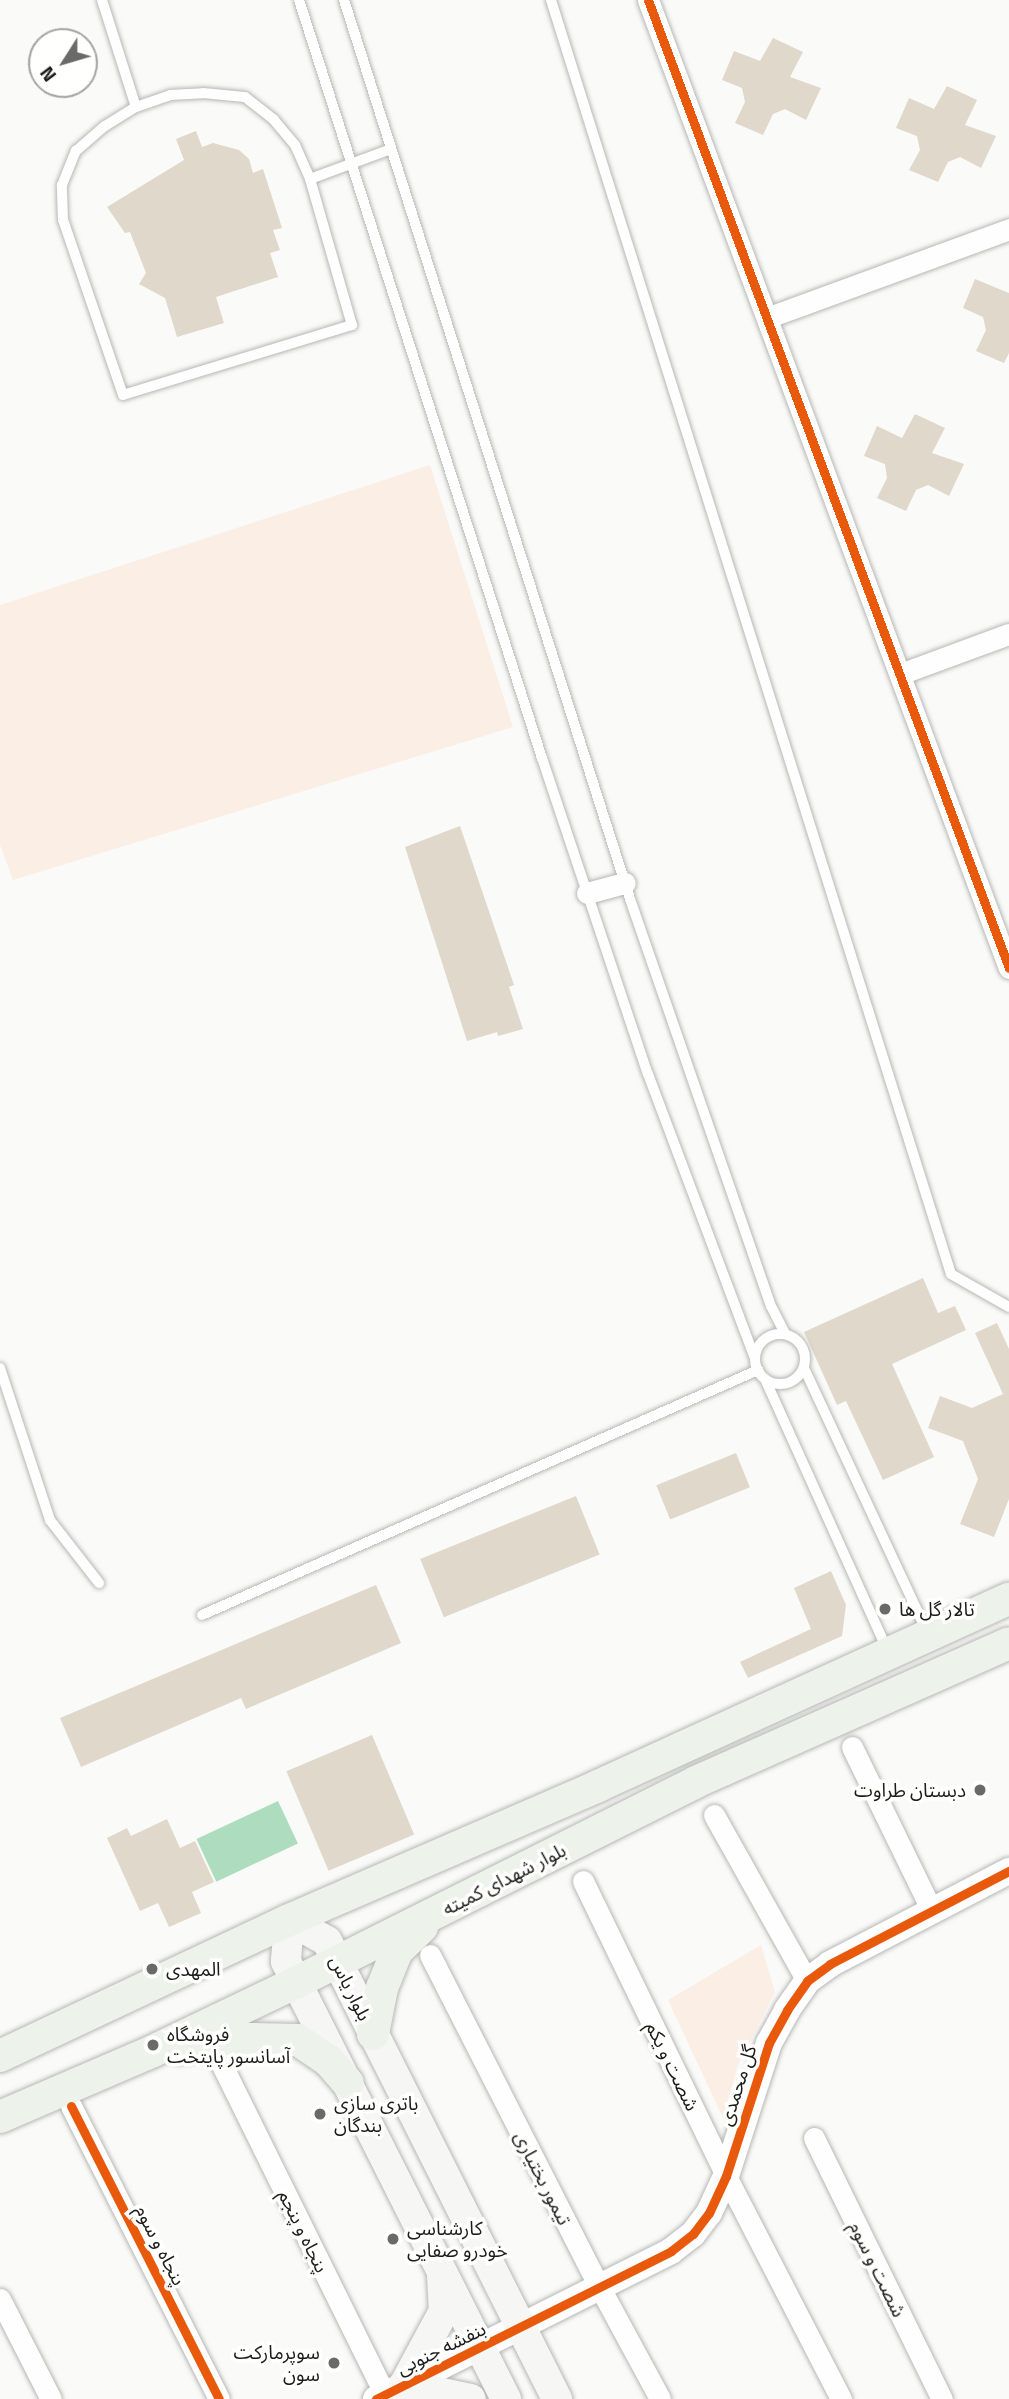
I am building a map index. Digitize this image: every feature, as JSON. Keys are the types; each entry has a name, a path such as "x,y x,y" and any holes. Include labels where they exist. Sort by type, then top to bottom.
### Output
{"main road":[{"path":"0,2056 289,1920 598,1786 1009,1599"},
{"name":"بلوار شهدای کمیته","path":"0,2116 302,1992 342,1972 437,1913 696,1782 1009,1643"},
{"path":"373,2034 382,1989 397,1951 437,1913"},
{"path":"289,1920 286,1961 506,2399"},
{"name":"بلوار یاس","path":"289,1920 327,1941 557,2399"},
{"path":"153,2051 252,2039 298,2040 328,2060 348,2083"},
{"path":"388,2394 444,2311 442,2271"},
{"path":"388,2394 471,2399"}],"street":[{"path":"649,0 1009,968"},
{"path":"769,317 1009,229"},
{"path":"900,674 1009,634"},
{"path":"587,893 625,883"},
{"path":"852,1746 931,1909"},
{"path":"714,1815 807,1981"},
{"name":"گل محمدی","path":"521,2328 671,2251 693,2234 709,2213 726,2176 769,2043 807,1981 830,1964 931,1909 1009,1871"},
{"name":"شصت و یکم","path":"583,1881 726,2176 841,2399"},
{"name":"تیمور بختیاری","path":"430,1955 599,2286 660,2399"},
{"name":"پنجاه و پنجم","path":"221,2063 388,2394"},
{"name":"پنجاه و سوم","path":"71,2106 219,2399"},
{"name":"شصت و سوم","path":"814,2138 942,2399"},
{"path":"0,2299 51,2399"},
{"name":"بنفشه جنوبی","path":"388,2394 521,2328"}],"lane":[{"path":"102,0 136,107"},
{"path":"299,0 648,1074 761,1375 889,1653"},
{"path":"344,0 625,883 771,1306 785,1334"},
{"path":"551,0 951,1274 1009,1307"},
{"path":"203,93 245,97 274,120 295,145 310,179 352,325 123,396 62,220 62,185 76,151 105,126 136,107 170,95 203,93"},
{"path":"310,179 391,149"},
{"path":"755,1358 757,1349 768,1336 785,1334 793,1337 804,1351 804,1368 929,1635"},
{"path":"0,1368 50,1520 99,1583"},
{"path":"202,1615 761,1375 787,1383 804,1368"}],"shaded area":[{"path":"430,465 513,727 13,880 0,845 0,605"},
{"path":"278,1801 298,1844 216,1882 196,1839"},
{"path":"761,1945 775,1992 738,2065 723,2118 668,2000"}],"building":[{"path":"773,38 803,52 790,77 821,88 806,120 785,109 773,114 763,135 735,123 745,102 742,88 722,80 734,51 760,61"},
{"path":"947,86 977,100 965,125 996,136 981,168 960,157 948,162 938,182 909,170 920,150 917,136 896,128 909,98 934,109"},
{"path":"196,131 202,147 213,143 239,150 249,159 253,173 263,169 282,228 273,230 280,250 270,253 278,277 216,297 224,323 177,337 165,298 139,284 146,273 130,232 125,233 107,207 184,160 176,139"},
{"path":"975,279 1009,293 1009,353 1004,363 976,351 986,330 983,317 963,308"},
{"path":"915,414 945,428 932,453 964,464 949,496 928,485 916,490 906,511 877,498 887,478 885,464 864,456 877,426 902,438"},
{"path":"460,826 514,985 509,987 523,1029 498,1036 497,1032 467,1041 405,847"},
{"path":"923,1278 938,1313 955,1306 966,1330 892,1364 934,1457 883,1480 846,1401 837,1405 804,1332"},
{"path":"997,1323 1009,1349 1009,1499 994,1537 960,1524 978,1479 963,1441 928,1428 940,1396 972,1408 1003,1394 975,1333"},
{"path":"736,1453 750,1487 670,1520 656,1485"},
{"path":"576,1496 600,1554 444,1617 420,1559"},
{"path":"831,1571 846,1605 842,1636 748,1678 740,1662 811,1629 794,1588"},
{"path":"376,1585 401,1643 246,1709 241,1698 81,1767 60,1718"},
{"path":"372,1735 414,1834 329,1871 286,1771"},
{"path":"167,1819 180,1848 195,1841 214,1882 192,1892 201,1913 169,1927 158,1903 140,1911 107,1838 127,1828 131,1836"}],"cycle path":[{"path":"648,0 1009,968"},
{"path":"376,2399 671,2251 693,2234 709,2213 726,2176 769,2043 807,1981 830,1964 1009,1871"},
{"path":"71,2106 219,2399"}],"place":[{"name":"تالار گل ها","path":"885,1609"},
{"name":"دبستان طراوت","path":"980,1790"},
{"name":"المهدی","path":"152,1969"},
{"name":"فروشگاه آسانسور پایتخت","path":"153,2045"},
{"name":"باتری سازی بندگان","path":"320,2114"},
{"name":"کارشناسی خودرو صفایی","path":"393,2239"},
{"name":"سوپرمارکت سون","path":"334,2363"}]}
